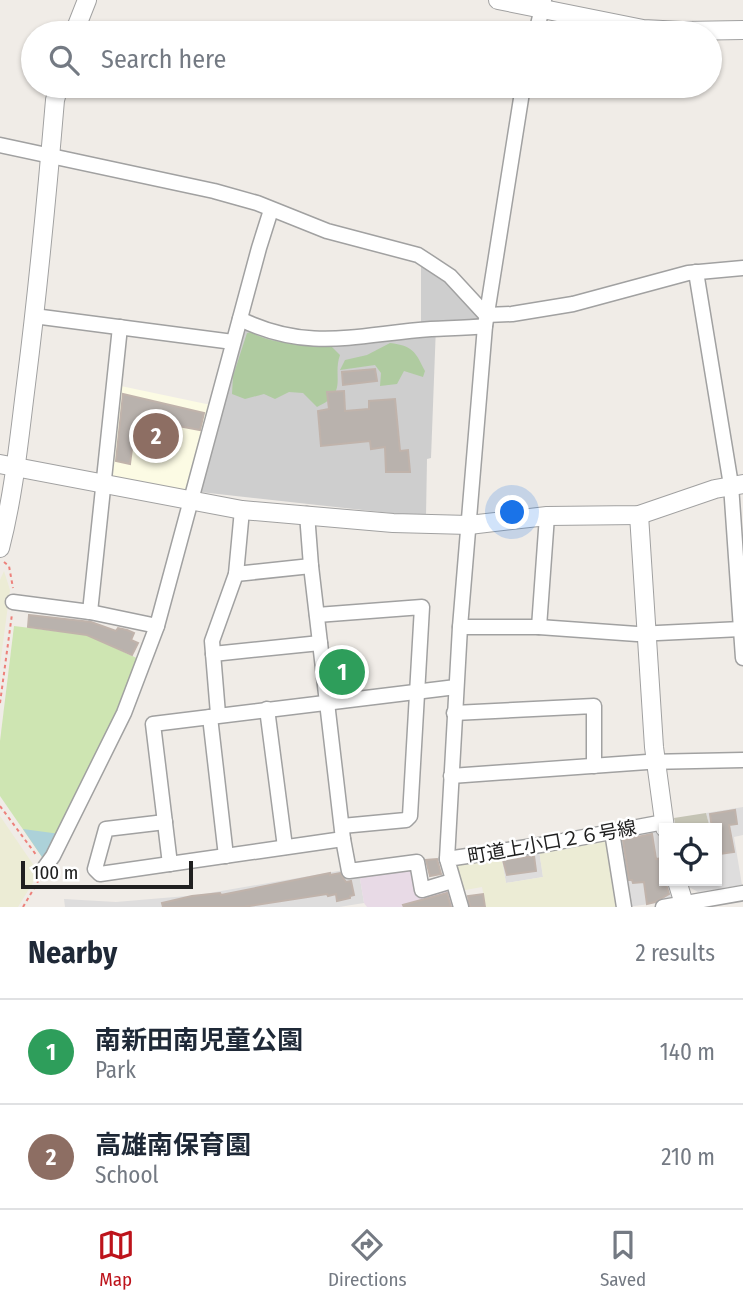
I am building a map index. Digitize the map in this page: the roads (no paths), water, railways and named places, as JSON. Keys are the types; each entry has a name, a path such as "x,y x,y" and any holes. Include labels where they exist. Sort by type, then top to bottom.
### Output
{"street":[{"path":"79,21 87,0"},
{"path":"498,0 544,5 610,21"},
{"path":"722,30 743,30"},
{"path":"0,548 8,519 8,465 34,316 56,98"},
{"path":"447,859 460,627 486,320 521,98"},
{"path":"0,145 214,191 327,232 418,255 450,276 486,320"},
{"path":"45,867 124,713 157,626 271,210"},
{"path":"240,319 265,331 335,340 486,320 512,313 573,304 696,272 743,268"},
{"path":"696,272 737,484 743,658"},
{"path":"34,316 233,342"},
{"path":"90,612 120,327"},
{"path":"8,465 242,510 393,523 469,525 547,516 639,514 737,484"},
{"path":"226,856 214,715 212,641 236,574 242,510"},
{"path":"307,514 326,702 347,868 349,871 417,862 422,890 452,881"},
{"path":"639,514 656,762 664,823"},
{"path":"539,627 547,516"},
{"path":"236,574 311,566"},
{"path":"13,603 90,612 157,626"},
{"path":"164,822 106,829 95,869 100,874 285,847 406,820 410,816 422,607 317,615"},
{"path":"460,627 539,627 646,634 741,629"},
{"path":"213,654 320,643"},
{"path":"170,864 153,724 456,687"},
{"path":"454,713 594,706 594,766"},
{"path":"267,709 285,847"},
{"path":"451,776 656,762 743,760"},
{"name":"町道上小口２６号線","path":"461,907 447,859 659,824"},
{"path":"612,832 624,907"},
{"path":"678,886 684,905"},
{"path":"663,907 743,893"}],"water":[{"path":"23,829 60,834 50,854 42,857"}],"place":[{"name":"高雄南保育園","path":"156,436"},
{"name":"南新田南児童公園","path":"342,672"}]}
